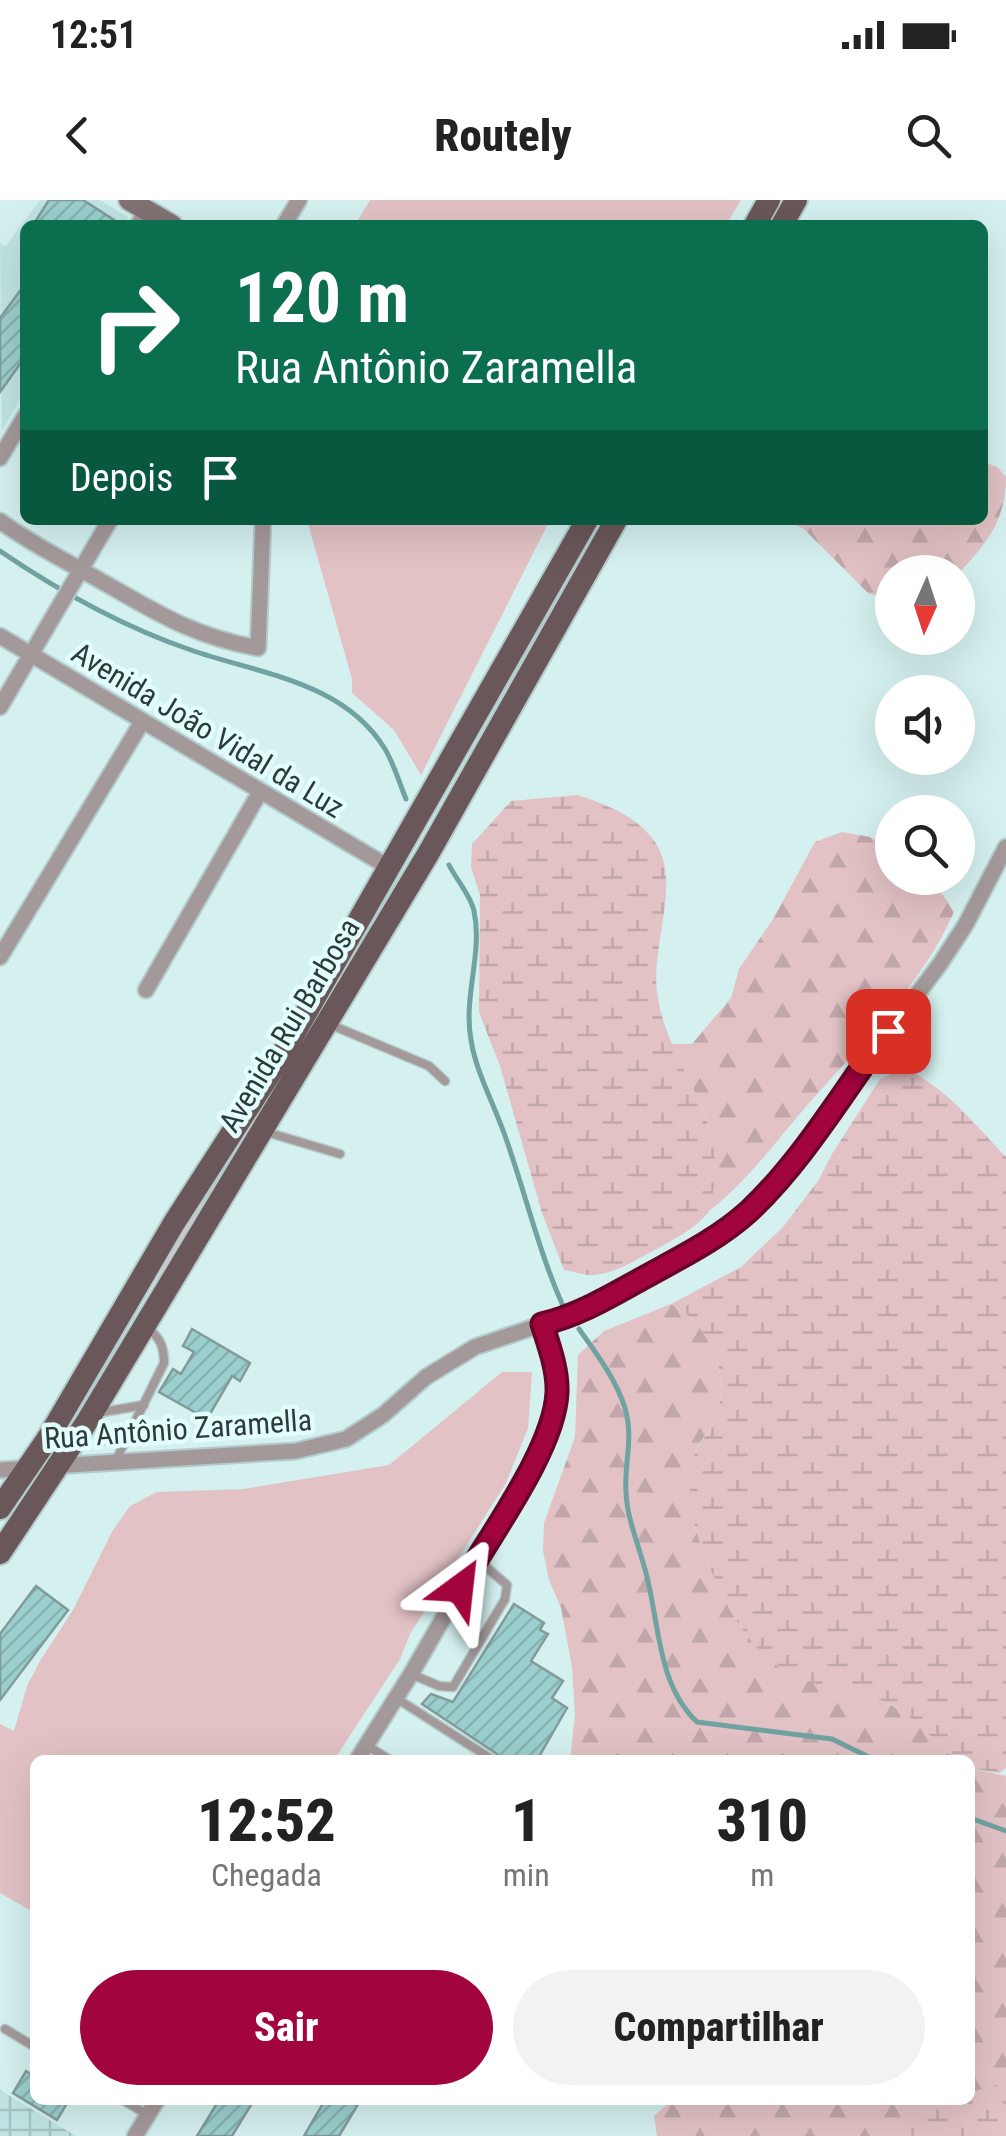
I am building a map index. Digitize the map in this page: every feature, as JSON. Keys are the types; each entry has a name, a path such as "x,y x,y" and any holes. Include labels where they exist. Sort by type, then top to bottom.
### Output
{"main road":[{"name":"Avenida Rui Barbosa","path":"0,1508 66,1409 174,1222 282,1054 584,525"},
{"name":"Avenida Rui Barbosa","path":"0,1554 60,1466 98,1420 144,1324 428,854 613,525"}],"street":[{"path":"0,458 20,424"},
{"path":"0,521 78,576 197,634 258,648 263,525"},
{"path":"0,707 107,525"},
{"name":"Avenida João Vidal da Luz","path":"0,636 390,868"},
{"path":"0,957 142,722"},
{"path":"146,990 260,792"},
{"name":"Rua Antônio Zaramella","path":"0,1470 296,1451 335,1443 363,1430 450,1361 500,1337 584,1310 715,1238 774,1185 940,964 1006,847"},
{"path":"360,1755 543,1444 557,1392 542,1324"},
{"path":"136,2136 154,2105"}],"lane":[{"path":"326,1023 430,1066 445,1082"},
{"path":"261,1130 340,1154"},
{"path":"115,1462 164,1363 159,1338 144,1324"},
{"path":"98,1420 144,1405"},
{"path":"411,1674 439,1686 453,1687 505,1599 508,1585 476,1559"},
{"path":"394,1698 486,1755"},
{"path":"366,1745 382,1755"},
{"path":"5,2029 30,2044"},
{"path":"131,2105 148,2115"}],"path":[{"path":"98,1420 106,1442"}],"shaded area":[{"path":"40,200 100,200 128,217 126,220 25,220"},
{"path":"20,227 20,399 2,430 0,243 6,246"},
{"path":"0,2090 76,2136 0,2136"}],"green space":[{"path":"370,200 741,200 729,220 358,220"},
{"path":"988,463 998,468 1006,477 1003,506 986,541 974,555 875,555 875,595 869,594 797,525 988,525"},
{"path":"308,525 547,525 421,775 394,730 352,693 352,679"},
{"path":"578,795 630,818 648,833 663,858 666,894 657,991 671,1043 704,1114 716,1164 710,1207 697,1223 630,1263 590,1275 564,1270 542,1213 500,1066 479,1012 480,895 471,867 472,844 511,801"},
{"path":"842,832 870,837 875,840 875,895 942,895 954,912 925,965 889,1013 750,1173 709,1211 714,1161 708,1123 671,1044 692,1044 731,998 739,969 773,919 815,842"},
{"path":"905,1068 921,1077 948,1097 1006,1157 1006,1768 999,1773 975,1769 975,1755 951,1755 891,1705 803,1680 766,1656 724,1599 698,1536 691,1505 692,1463 715,1421 721,1387 715,1354 707,1339 698,1325 671,1304 741,1267 783,1227 818,1181 880,1079"},
{"path":"257,1111 262,1115 217,1192 146,1300 193,1211"},
{"path":"671,1304 698,1325 715,1354 720,1404 715,1421 695,1453 692,1505 705,1557 724,1599 750,1639 784,1670 804,1680 870,1696 900,1710 951,1755 571,1755 575,1714 572,1667 561,1608 549,1580 543,1551 544,1523 575,1437 578,1355 604,1331"},
{"path":"502,1372 532,1372 528,1428 506,1483 337,1755 30,1755 30,1910 0,1893 0,1724 14,1731 27,1686 130,1506 157,1492 244,1489 389,1465"},
{"path":"975,1769 1006,1776 1006,2082 975,2091"},
{"path":"1006,2082 1006,2136 876,2136 942,2105 975,2105 975,2091"},
{"path":"666,2105 942,2105 876,2136 657,2136 654,2116"}],"building":[{"path":"49,200 83,200 114,220 36,220"},
{"path":"20,291 20,364 0,392 0,318"},
{"path":"192,1329 250,1363 240,1381 232,1376 207,1419 159,1392 173,1369 181,1374 194,1352 183,1346"},
{"path":"36,1586 68,1610 0,1700 0,1634"},
{"path":"514,1604 544,1623 540,1630 548,1634 531,1661 563,1681 552,1698 567,1708 540,1755 498,1755 422,1704 431,1694 453,1702"},
{"path":"26,2071 30,2074 30,2103 13,2093"},
{"path":"33,2105 66,2105 57,2120"},
{"path":"216,2105 251,2105 232,2136 197,2136"},
{"path":"322,2105 357,2106 339,2136 304,2136"}],"waterway":[{"path":"0,551 116,619 191,650 298,683 347,708 385,749 406,799"},
{"path":"449,865 474,911 475,959 469,1008 473,1052 563,1306"},
{"path":"579,1329 611,1377 625,1408 629,1430 628,1511 666,1669 683,1706 697,1722 832,1739 865,1755"},
{"path":"975,1820 1006,1831"}],"route":[{"path":"460,1588 543,1444 553,1418 555,1372 542,1324 570,1316 611,1296 715,1238 746,1213 774,1185 888,1031"}]}
